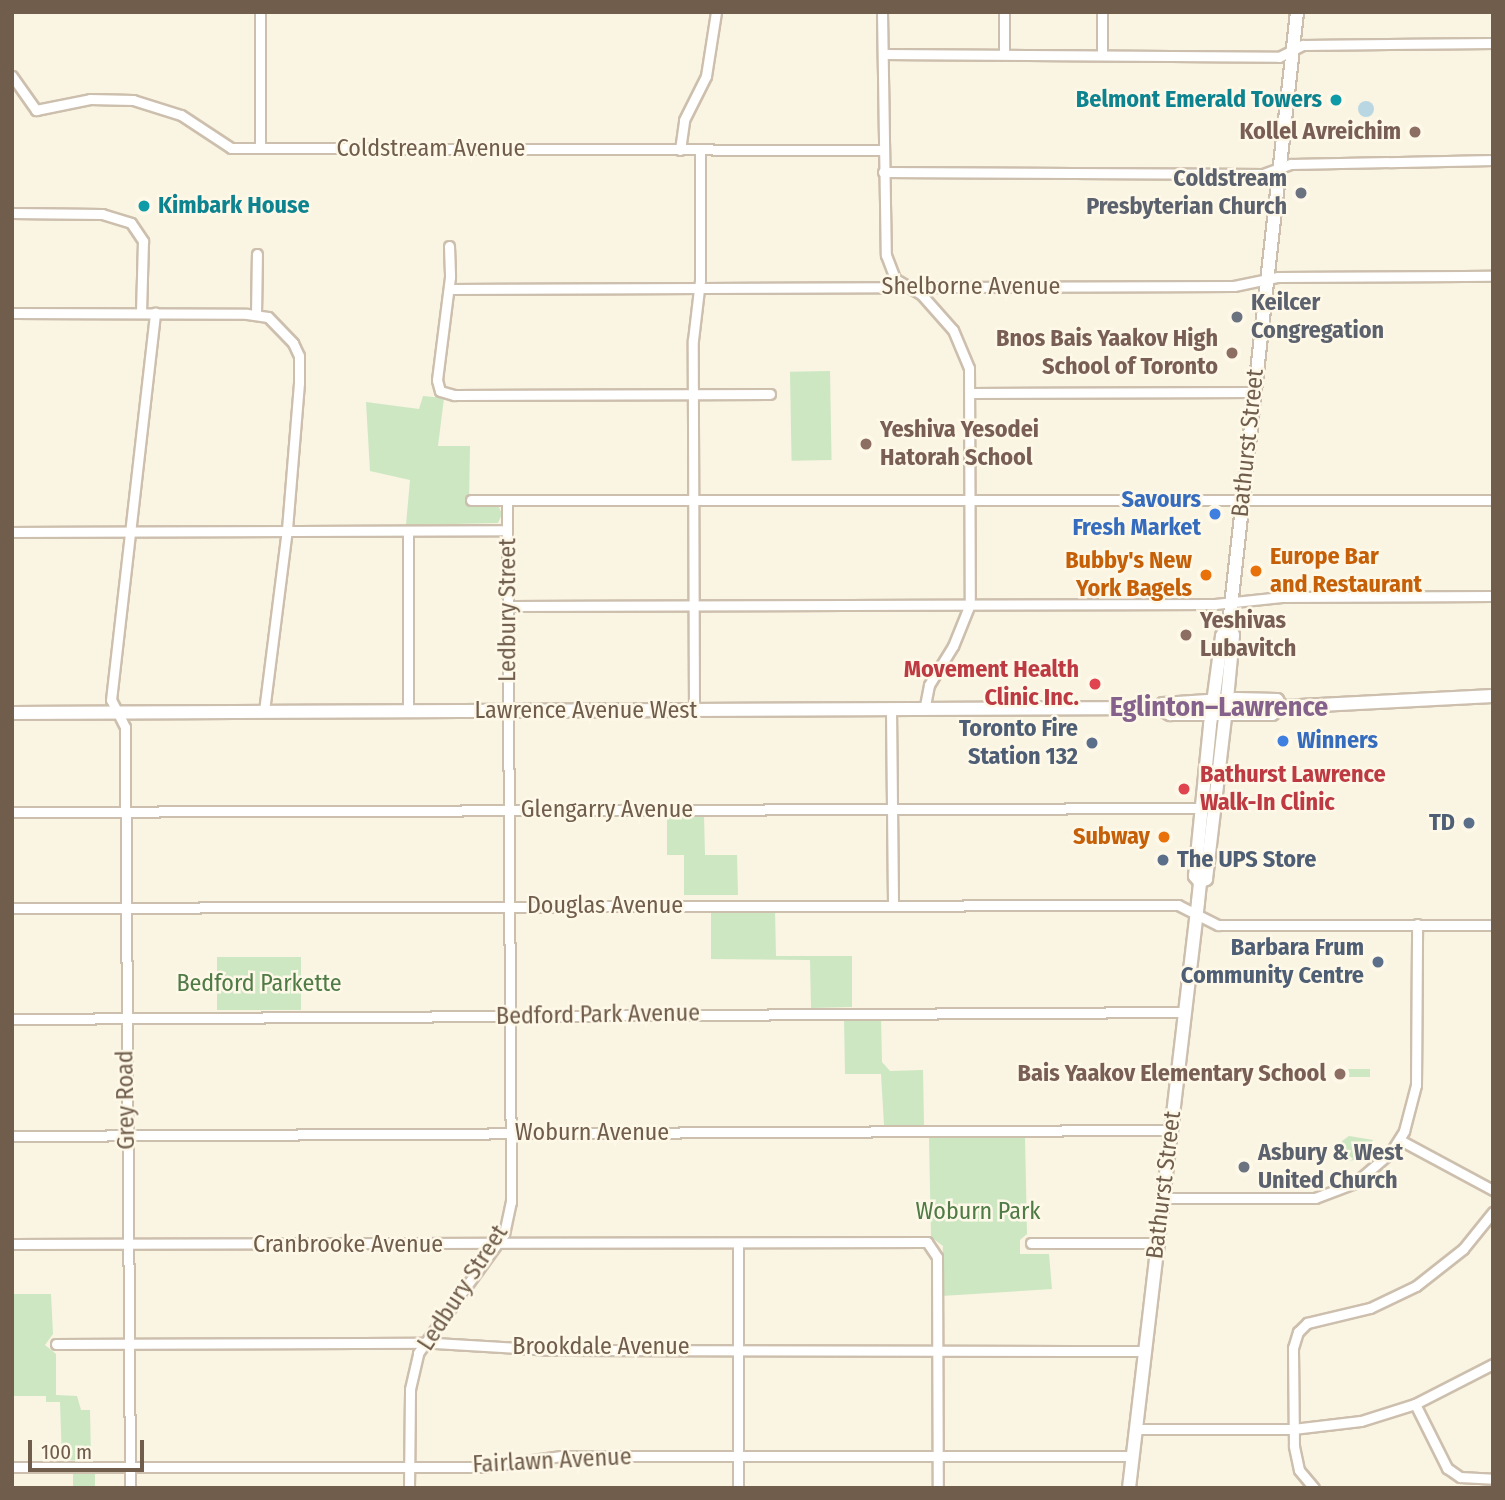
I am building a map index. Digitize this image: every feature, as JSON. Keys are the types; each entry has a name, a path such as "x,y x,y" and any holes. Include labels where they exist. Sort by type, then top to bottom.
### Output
{"main road":[{"name":"Bathurst Street","path":"1200,882 1206,879 1226,715 1233,635 1229,624 1231,601 1297,12"},
{"name":"Bathurst Street","path":"1129,1488 1200,882 1195,876 1213,699 1222,636 1229,624"},
{"name":"Lawrence Avenue West","path":"1160,708 1165,713 1272,714 1281,707 1493,696"},
{"name":"Lawrence Avenue West","path":"12,713 1160,708 1163,704 1213,699 1277,700 1281,707"}],"street":[{"path":"260,12 260,148"},
{"path":"680,150 684,120 706,76 716,12"},
{"path":"882,12 882,150 886,256 895,279 920,294 960,340 968,361 970,393 970,604 953,646 929,685 924,710"},
{"path":"1004,12 1004,54"},
{"path":"1102,12 1102,55"},
{"path":"883,54 1279,57 1303,45 1493,43"},
{"name":"Coldstream Avenue","path":"12,76 36,110 90,99 133,100 181,115 224,146 700,151 882,150"},
{"path":"694,711 693,394 699,288 700,151"},
{"path":"883,172 1266,174 1280,167 1493,160"},
{"path":"12,213 102,214 131,223 142,235 141,312"},
{"path":"449,246 449,289 436,380 440,391 454,395 770,394"},
{"path":"256,315 257,254"},
{"name":"Shelborne Avenue","path":"449,289 1234,286 1267,281 1493,276"},
{"path":"12,313 155,312 256,315 268,317 284,329 299,356 287,529 264,712"},
{"name":"Grey Road","path":"130,1488 124,907 125,727 111,700 155,312"},
{"path":"970,393 1253,392"},
{"path":"471,500 1493,500"},
{"name":"Ledbury Street","path":"409,1488 411,1378 423,1344 496,1245 510,1210 507,500"},
{"path":"12,532 130,529 508,530"},
{"path":"408,531 408,712"},
{"path":"509,606 970,604 1493,596"},
{"path":"891,710 893,906"},
{"name":"Glengarry Avenue","path":"12,813 1202,808"},
{"name":"Douglas Avenue","path":"12,908 1178,905 1218,925 1493,925"},
{"path":"1163,1198 1315,1198 1355,1182 1400,1139 1416,1085 1416,924"},
{"name":"Bedford Park Avenue","path":"12,1018 1184,1012"},
{"name":"Woburn Avenue","path":"12,1136 1171,1130"},
{"path":"1400,1139 1493,1190"},
{"path":"1314,1488 1299,1470 1293,1429 1293,1348 1302,1327 1370,1308 1416,1286 1463,1249 1493,1212"},
{"name":"Cranbrooke Avenue","path":"12,1244 738,1246 923,1242 934,1247 937,1350"},
{"path":"1031,1243 1157,1243"},
{"path":"738,1246 738,1488"},
{"name":"Brookdale Avenue","path":"56,1345 423,1344 552,1350 737,1348 1146,1351"},
{"path":"937,1350 938,1488"},
{"path":"1136,1429 1293,1429 1362,1421 1415,1404 1493,1364"},
{"path":"1415,1404 1447,1468 1460,1476 1493,1479"},
{"name":"Fairlawn Avenue","path":"12,1467 481,1467 561,1456 1133,1456"}],"green space":[{"path":"830,371 832,460 792,461 790,372"},
{"path":"423,396 444,398 438,446 470,446 469,503 498,505 502,514 498,523 406,525 410,480 370,471 366,402 419,409"},
{"path":"667,816 704,816 705,855 737,855 738,895 684,895 684,855 667,855"},
{"path":"711,911 775,911 776,956 852,956 852,1007 811,1008 810,960 711,959"},
{"name":"Bedford Parkette","path":"217,957 301,957 301,1010 217,1010"},
{"name":"Woburn Park","path":"844,1017 881,1017 882,1062 890,1071 923,1070 924,1125 884,1125 881,1074 845,1074"},
{"path":"1343,1069 1370,1069 1370,1077 1343,1077"},
{"path":"1349,1136 1373,1140 1365,1158 1343,1162 1342,1141"},
{"name":"Woburn Park","path":"929,1137 1025,1137 1027,1234 1020,1240 1020,1254 1049,1254 1052,1289 941,1296 943,1246 931,1237"},
{"path":"12,1294 51,1294 53,1334 45,1345 56,1354 56,1395 77,1396 81,1410 90,1410 91,1461 62,1460 60,1402 46,1402 46,1396 12,1396"},
{"path":"73,1471 95,1471 95,1488 73,1488"}],"water":[{"path":"1366,101 1372,103 1372,115 1366,117 1360,115 1358,109 1360,103"}],"place":[{"name":"Belmont Emerald Towers","path":"1336,100"},
{"name":"Kollel Avreichim","path":"1415,132"},
{"name":"Coldstream Presbyterian Church","path":"1301,193"},
{"name":"Kimbark House","path":"144,206"},
{"name":"Keilcer Congregation","path":"1237,317"},
{"name":"Bnos Bais Yaakov High School of Toronto","path":"1232,353"},
{"name":"Yeshiva Yesodei Hatorah School","path":"866,444"},
{"name":"Savours Fresh Market","path":"1215,514"},
{"name":"Europe Bar and Restaurant","path":"1256,571"},
{"name":"Bubby's New York Bagels","path":"1206,575"},
{"name":"Yeshivas Lubavitch","path":"1186,635"},
{"name":"Movement Health Clinic Inc.","path":"1095,684"},
{"name":"Winners","path":"1283,741"},
{"name":"Toronto Fire Station 132","path":"1092,743"},
{"name":"Bathurst Lawrence Walk-In Clinic","path":"1184,789"},
{"name":"TD","path":"1469,823"},
{"name":"Subway","path":"1164,837"},
{"name":"The UPS Store","path":"1163,860"},
{"name":"Barbara Frum Community Centre","path":"1378,962"},
{"name":"Bais Yaakov Elementary School","path":"1340,1074"},
{"name":"Asbury & West United Church","path":"1244,1167"}],"district":[{"name":"Eglinton–Lawrence","path":"1219,707"}]}
